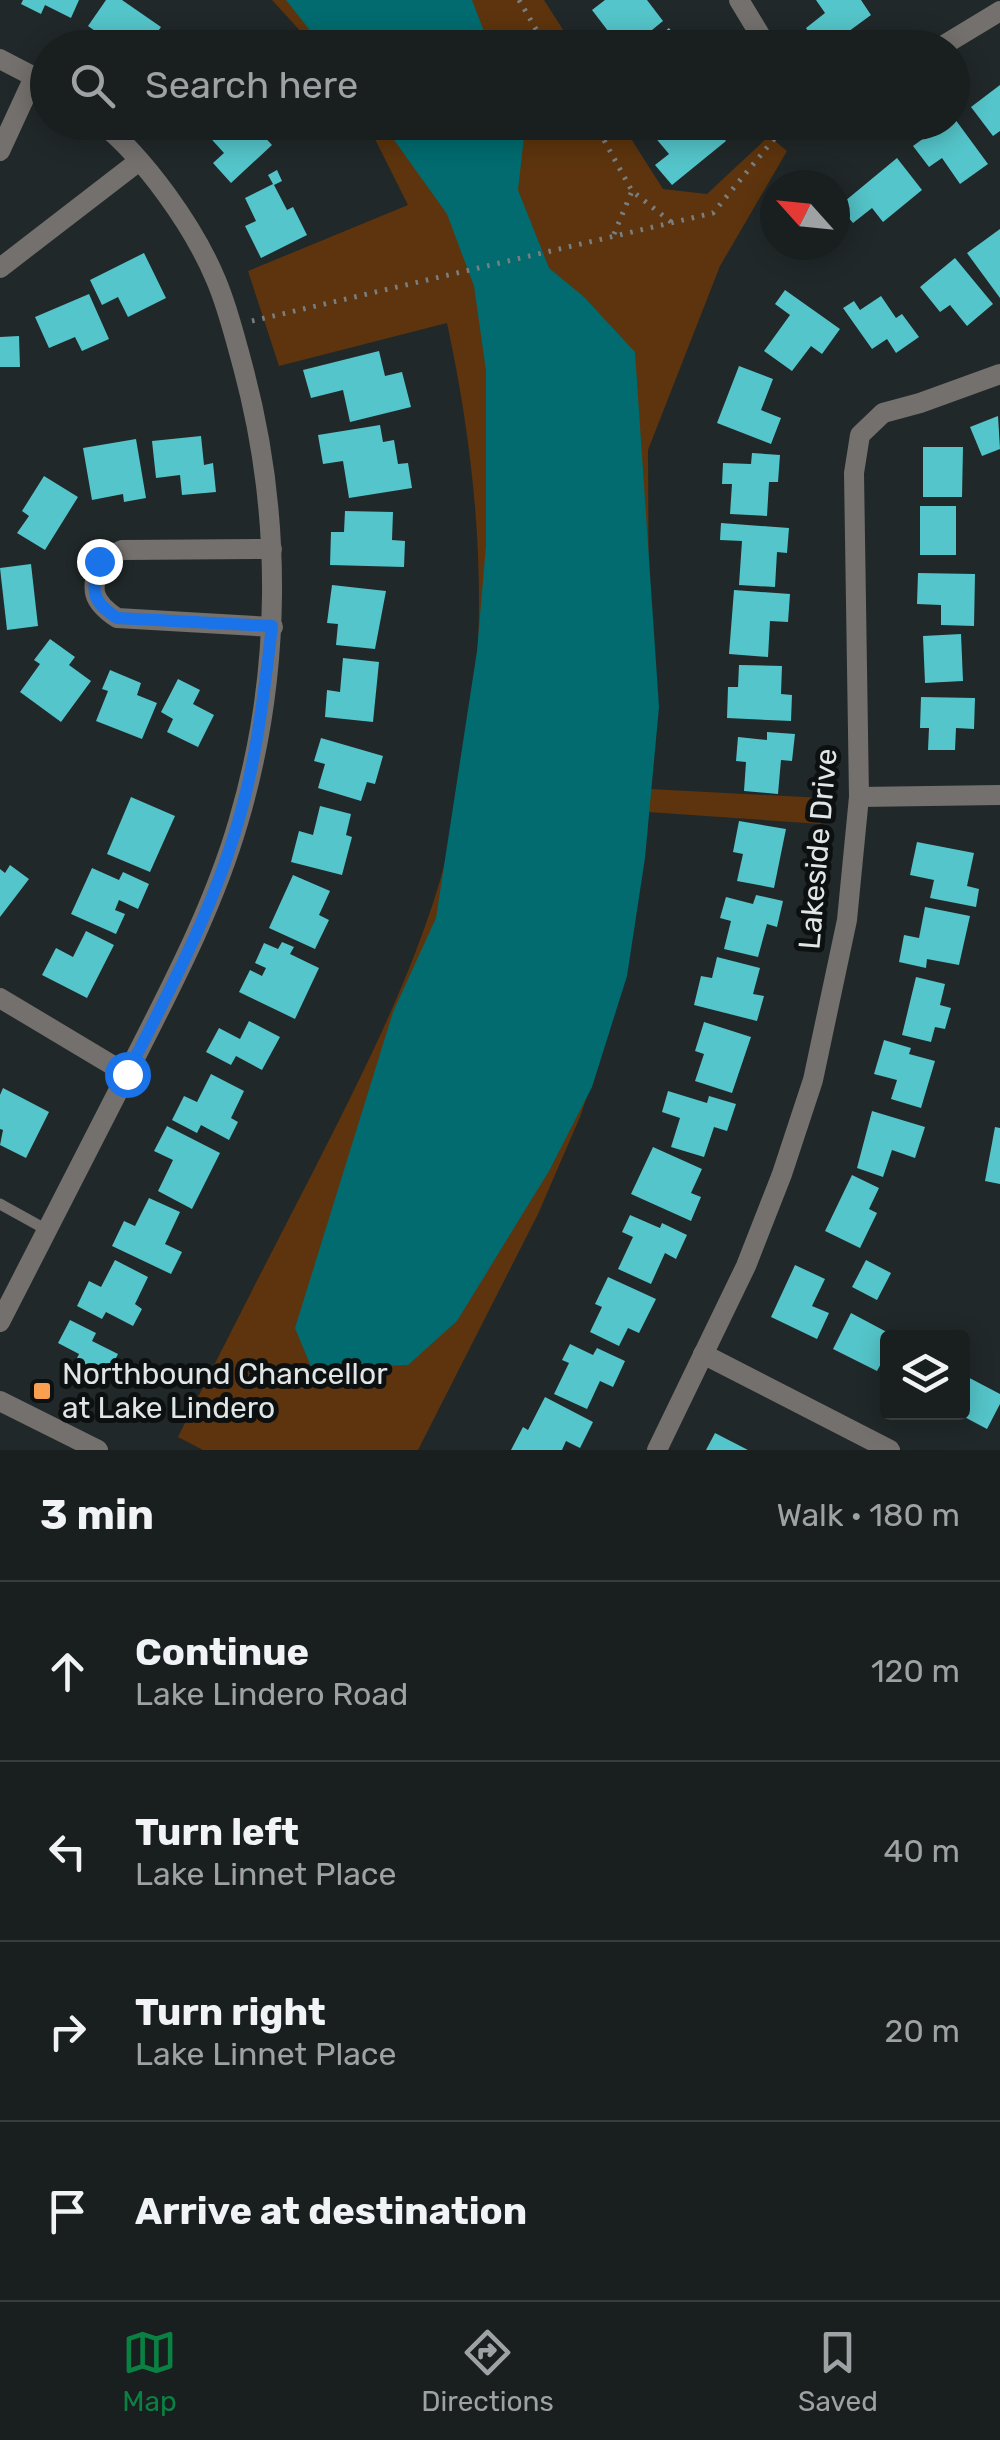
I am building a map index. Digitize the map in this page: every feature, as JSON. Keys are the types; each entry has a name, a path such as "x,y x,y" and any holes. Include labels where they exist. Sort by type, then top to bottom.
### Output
{"street":[{"path":"738,0 757,30"},
{"path":"968,30 1000,10"},
{"path":"0,59 30,74"},
{"path":"0,151 30,99"},
{"path":"0,1322 185,959 237,826 254,760 272,626 272,549 261,448 232,326 199,246 139,161 118,140"},
{"path":"0,268 139,161"},
{"name":"Lakeside Drive","path":"657,1450 746,1266 782,1174 812,1080 847,920 859,797 854,473 860,435 883,413 920,404 1000,374"},
{"path":"272,549 122,550 99,561 93,587 100,606 117,618 272,626"},
{"path":"859,797 1000,795"},
{"path":"0,998 127,1074"},
{"path":"703,1354 890,1450"},
{"path":"0,1401 98,1450"}],"lane":[{"path":"0,1204 47,1230"}],"path":[{"path":"519,0 536,30"},
{"path":"604,140 632,190 671,222"},
{"path":"232,326 713,214 773,140"},
{"path":"614,235 632,190"}],"shaded area":[{"path":"272,0 544,0 563,30 299,30"},
{"path":"376,140 632,140 663,189 707,194 765,140 774,140 787,151 776,170 760,170 760,197 720,266 648,450 650,789 823,798 821,824 648,812 605,1043 580,1117 538,1214 418,1450 203,1450 178,1437 399,993 439,884 457,813 477,673 477,534 461,394 447,323 279,366 248,271 408,205"}],"water":[{"path":"286,0 472,0 483,30 310,30"},
{"path":"394,140 524,140 518,190 549,268 584,297 635,352 659,707 645,858 627,976 592,1087 549,1171 457,1321 408,1365 312,1369 295,1328 393,1012 436,918 477,651 486,545 486,371 474,286 447,214"}],"building":[{"path":"23,0 79,0 71,18 45,5 41,14 21,4"},
{"path":"106,0 122,0 161,27 94,30 88,26"},
{"path":"605,0 647,0 663,21 652,30 607,30 592,10"},
{"path":"816,0 861,0 871,15 851,30 807,30 825,13"},
{"path":"1000,85 1000,131 993,136 971,107"},
{"path":"212,140 267,140 272,145 231,183 213,163 224,153"},
{"path":"657,140 726,141 672,185 655,165 669,154"},
{"path":"921,140 970,140 988,164 960,184 942,158 929,167 913,146"},
{"path":"897,158 922,190 883,222 872,208 853,223 850,197"},
{"path":"277,170 282,181 274,185 287,210 293,207 307,235 261,258 245,226 256,221 245,198 273,184 268,175"},
{"path":"1000,229 1000,298 967,253"},
{"path":"144,253 166,298 128,317 118,297 102,305 90,280"},
{"path":"955,258 993,304 967,326 950,305 940,312 920,287"},
{"path":"785,290 840,329 822,354 811,346 792,371 764,351 790,315 775,304"},
{"path":"89,294 109,339 82,351 75,337 49,348 35,317"},
{"path":"881,296 896,318 902,314 919,337 896,353 887,339 872,349 843,308 854,301 860,310"},
{"path":"19,336 20,367 0,367 0,337"},
{"path":"379,351 385,376 402,372 411,407 350,422 343,390 311,398 303,370"},
{"path":"739,366 773,379 761,410 781,418 771,444 717,423"},
{"path":"998,416 1000,449 982,456 970,427"},
{"path":"380,425 383,442 394,440 398,464 408,463 412,488 349,498 343,461 323,464 318,435"},
{"path":"201,436 204,465 213,463 216,492 182,495 180,475 156,478 152,441"},
{"path":"136,439 146,498 124,502 123,494 92,500 83,448"},
{"path":"923,447 963,447 962,497 923,497"},
{"path":"752,453 780,455 778,482 769,482 767,516 730,514 732,484 722,484 723,463 751,464"},
{"path":"44,476 78,497 45,550 17,533 29,516 22,511"},
{"path":"920,506 956,506 956,555 920,555"},
{"path":"345,511 393,512 392,540 405,541 404,567 330,565 331,532 344,532"},
{"path":"721,523 789,528 787,553 777,552 775,587 739,585 742,541 720,540"},
{"path":"31,564 38,626 7,630 0,568"},
{"path":"918,573 975,574 974,626 941,625 941,605 917,604"},
{"path":"332,585 386,591 375,649 336,645 338,624 327,623"},
{"path":"734,590 790,594 788,622 770,621 768,657 729,654"},
{"path":"961,634 963,681 925,683 923,636"},
{"path":"50,639 75,657 69,665 91,681 61,722 20,692 40,664 34,660"},
{"path":"343,658 379,662 373,722 325,717 327,690 340,692"},
{"path":"739,665 782,666 781,694 792,695 791,721 727,718 728,687 738,687"},
{"path":"110,670 141,683 137,695 157,703 142,739 96,721 108,691 102,689"},
{"path":"178,679 200,690 193,704 214,715 198,747 167,732 173,719 161,712"},
{"path":"921,697 975,698 974,729 956,728 955,750 928,750 929,728 920,728"},
{"path":"767,732 795,734 792,761 781,760 778,794 744,791 746,762 736,761 738,737 767,740"},
{"path":"321,738 383,756 375,784 367,782 361,801 318,788 325,764 314,761"},
{"path":"131,797 175,816 150,872 107,854"},
{"path":"320,806 351,814 346,835 352,837 342,875 291,862 299,831 313,835"},
{"path":"739,821 786,829 774,888 737,881 743,854 733,852"},
{"path":"917,842 974,853 967,886 979,889 976,907 930,898 934,880 910,875"},
{"path":"10,865 29,879 0,917 0,869 5,873"},
{"path":"92,868 119,880 123,872 149,884 138,909 119,900 115,910 125,914 116,934 71,914"},
{"path":"293,875 330,891 319,915 329,920 315,949 269,928"},
{"path":"756,895 783,901 777,927 767,924 758,957 724,949 731,921 720,918 726,897 753,904"},
{"path":"925,907 970,916 959,965 927,959 926,968 899,962 904,935 919,938"},
{"path":"86,931 114,945 87,998 42,975 56,948 73,957"},
{"path":"282,942 294,947 290,954 319,968 295,1019 239,992 250,970 262,976 266,968 255,963 264,943 278,949"},
{"path":"717,957 760,968 753,994 764,996 757,1021 694,1005 701,976 712,978"},
{"path":"916,977 945,984 940,1005 951,1008 945,1029 935,1027 931,1042 902,1035"},
{"path":"249,1021 280,1037 262,1070 236,1056 231,1065 206,1052 219,1028 240,1039"},
{"path":"704,1022 751,1037 732,1093 695,1081 704,1054 695,1051"},
{"path":"884,1040 911,1048 909,1054 935,1061 921,1108 891,1099 897,1080 874,1074"},
{"path":"211,1074 244,1091 231,1118 238,1122 229,1140 201,1125 197,1133 172,1120 184,1096 197,1102"},
{"path":"3,1088 49,1112 26,1158 0,1145"},
{"path":"668,1091 707,1103 709,1096 736,1104 727,1131 714,1127 704,1157 671,1147 680,1118 662,1112"},
{"path":"872,1111 925,1127 915,1158 892,1150 883,1177 857,1168"},
{"path":"167,1126 220,1153 192,1209 158,1191 173,1160 154,1151"},
{"path":"995,1127 1000,1128 1000,1184 985,1181"},
{"path":"653,1147 702,1169 691,1193 701,1197 691,1221 631,1194"},
{"path":"852,1175 879,1188 869,1209 877,1213 860,1248 825,1231"},
{"path":"149,1198 180,1212 165,1244 182,1252 171,1274 112,1246 124,1221 135,1226"},
{"path":"630,1215 660,1228 662,1223 687,1235 676,1259 665,1253 651,1284 618,1269 633,1237 622,1232"},
{"path":"115,1260 148,1277 135,1304 142,1309 133,1326 106,1312 102,1319 77,1306 89,1281 101,1287"},
{"path":"866,1260 891,1273 877,1300 852,1287"},
{"path":"795,1265 825,1279 812,1306 829,1313 817,1339 771,1317"},
{"path":"608,1277 656,1299 639,1333 628,1328 619,1346 590,1332 602,1307 595,1304"},
{"path":"851,1313 883,1330 877,1371 833,1349"},
{"path":"70,1320 96,1333 92,1341 118,1354 101,1388 70,1372 79,1354 58,1343"},
{"path":"570,1344 593,1355 597,1348 625,1361 613,1387 600,1381 587,1409 554,1394 569,1363 562,1360"},
{"path":"970,1378 1000,1394 1000,1404 987,1429 970,1420"},
{"path":"545,1397 593,1422 580,1448 566,1441 562,1450 511,1450 523,1427 528,1430"},
{"path":"715,1433 748,1450 706,1450"}],"place":[{"name":"Northbound Chancellor at Lake Lindero","path":"42,1391"}],"route":[{"path":"99,561 93,587 100,606 117,618 272,626 254,760 237,826 185,959 127,1074"}]}
